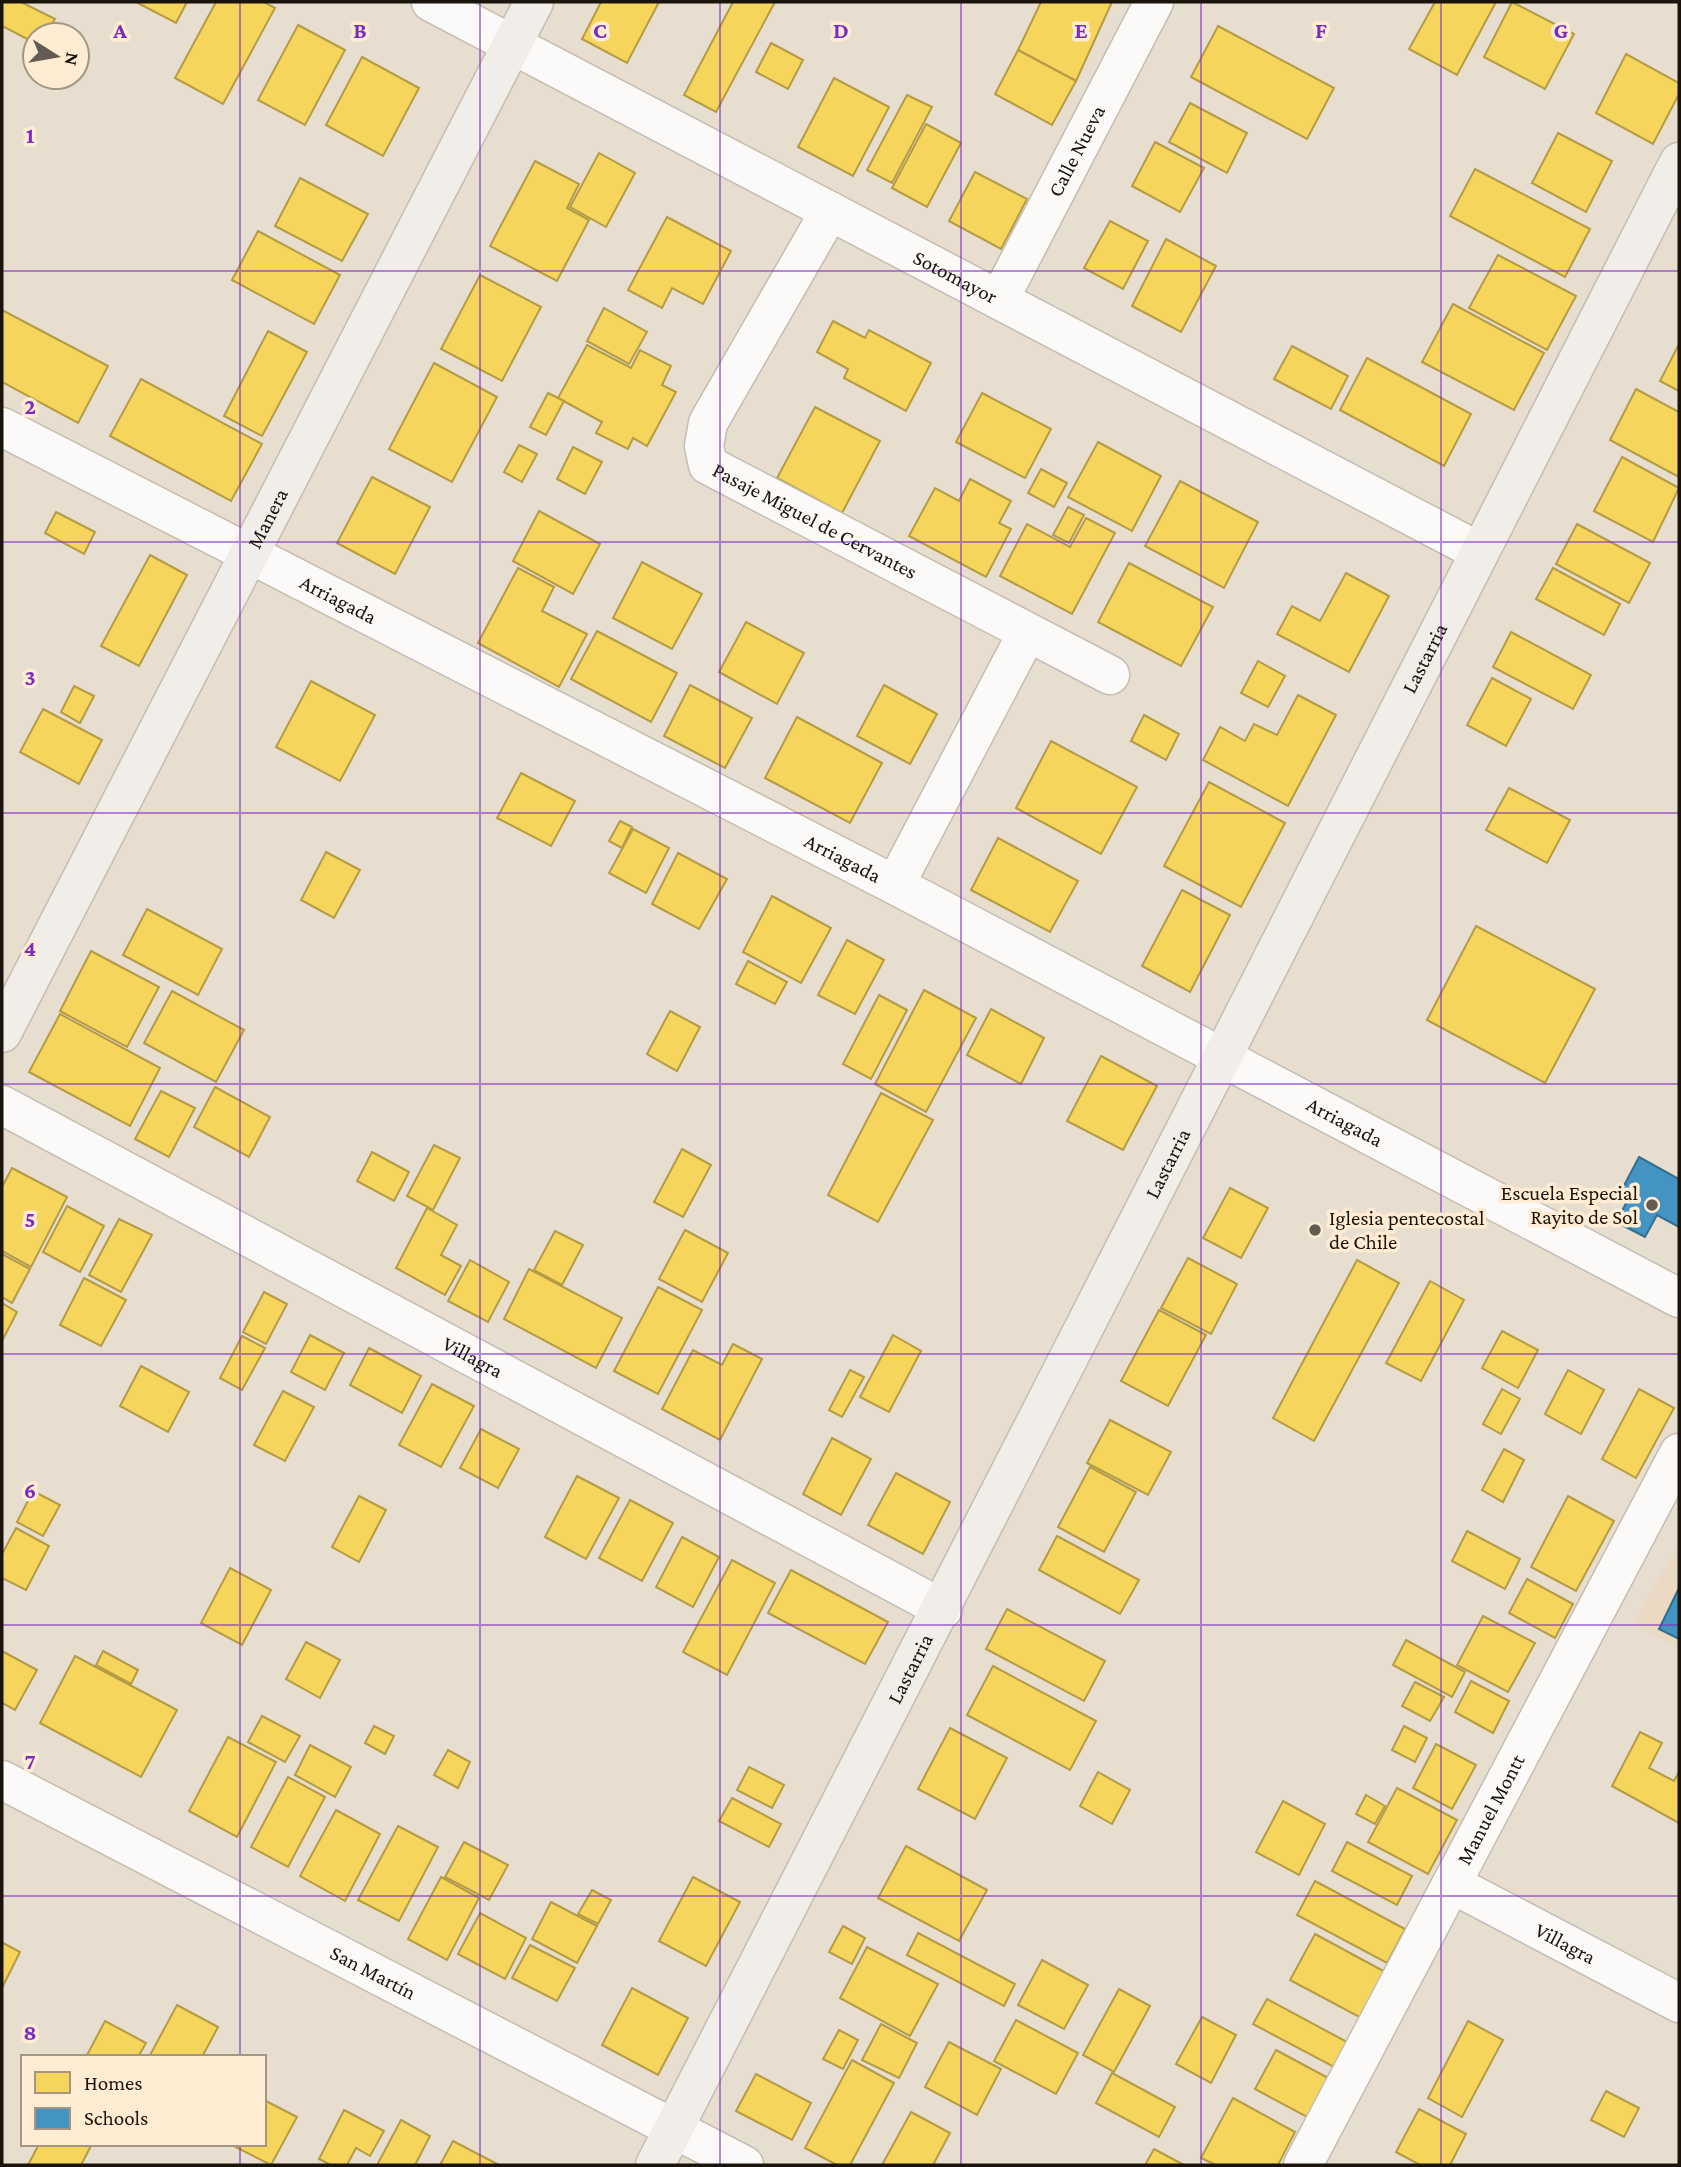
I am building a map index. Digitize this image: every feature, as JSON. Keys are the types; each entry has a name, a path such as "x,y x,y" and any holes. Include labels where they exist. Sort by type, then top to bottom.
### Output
{"main road":[{"name":"Manera","path":"2,1033 534,2"},
{"name":"Lastarria","path":"655,2165 943,1609 1220,1058 1679,162"}],"street":[{"name":"Sotomayor","path":"431,2 1478,551"},
{"name":"Calle Nueva","path":"999,300 1154,2"},
{"name":"Pasaje Miguel de Cervantes","path":"830,211 708,423 704,446 708,465 1110,675"},
{"name":"Arriagada","path":"2,427 895,885 1679,1298"},
{"path":"895,885 1027,633"},
{"name":"Villagra","path":"2,1105 943,1609"},
{"name":"Manuel Montt","path":"1303,2165 1679,1453"},
{"name":"San Martín","path":"2,1780 744,2165"},
{"name":"Villagra","path":"1452,1884 1679,2003"}],"shaded area":[{"path":"1679,1543 1679,1648 1633,1624"}],"building: Homes":[{"path":"2,2 21,2 55,19 21,21 21,36 2,26"},
{"path":"136,2 187,2 176,23"},
{"path":"216,2 264,2 275,8 223,104 175,78"},
{"path":"601,2 659,2 627,63 582,39"},
{"path":"733,2 775,2 716,112 684,95"},
{"path":"1041,2 1112,2 1076,81 1018,50"},
{"path":"1435,2 1496,2 1457,75 1409,49"},
{"path":"1512,2 1574,34 1545,89 1484,57"},
{"path":"298,25 345,50 305,125 258,100"},
{"path":"1218,26 1334,88 1307,139 1191,77"},
{"path":"771,43 803,60 788,89 756,72"},
{"path":"1018,50 1076,81 1052,125 995,94"},
{"path":"1626,54 1679,83 1679,94 1653,144 1596,113"},
{"path":"362,57 419,88 383,156 326,125"},
{"path":"834,78 889,107 853,176 798,147"},
{"path":"907,95 932,107 892,183 867,170"},
{"path":"1190,103 1247,133 1227,173 1169,142"},
{"path":"926,124 961,143 927,207 892,188"},
{"path":"1558,133 1612,161 1586,212 1532,183"},
{"path":"1155,142 1204,168 1180,212 1132,186"},
{"path":"599,153 635,173 606,227 570,207"},
{"path":"535,161 579,184 567,208 589,220 557,281 490,246"},
{"path":"1475,169 1590,229 1565,277 1450,216"},
{"path":"975,172 1027,199 1001,249 949,221"},
{"path":"300,178 368,214 342,261 275,226"},
{"path":"667,217 731,251 703,304 672,288 662,308 628,290"},
{"path":"1110,221 1148,241 1123,289 1084,268"},
{"path":"258,231 340,275 314,324 232,280"},
{"path":"1166,239 1216,266 1181,332 1132,306"},
{"path":"1498,255 1576,296 1547,350 1469,308"},
{"path":"480,275 541,307 502,381 441,349"},
{"path":"1453,304 1544,353 1514,410 1422,362"},
{"path":"604,308 647,332 629,364 587,341"},
{"path":"2,310 108,366 78,423 2,382"},
{"path":"833,321 865,338 869,330 931,363 906,411 844,378 848,369 817,352"},
{"path":"268,331 307,352 262,436 224,416"},
{"path":"1679,344 1679,391 1660,381"},
{"path":"587,345 631,368 640,350 671,366 662,385 676,392 647,446 633,438 628,449 596,433 602,422 558,398"},
{"path":"1292,346 1348,376 1331,409 1274,379"},
{"path":"1367,358 1471,414 1444,466 1340,410"},
{"path":"434,363 497,397 452,482 389,449"},
{"path":"141,379 262,444 231,501 110,436"},
{"path":"1636,389 1679,412 1679,477 1610,440"},
{"path":"548,393 564,401 546,435 530,427"},
{"path":"982,393 1051,429 1025,478 956,442"},
{"path":"815,407 880,441 842,513 777,478"},
{"path":"1098,442 1161,476 1132,531 1068,497"},
{"path":"519,445 537,454 522,482 504,472"},
{"path":"573,447 602,462 585,494 557,479"},
{"path":"1622,457 1679,488 1653,542 1594,511"},
{"path":"1041,469 1067,483 1054,507 1028,493"},
{"path":"372,477 430,507 395,574 337,543"},
{"path":"970,479 1011,501 999,523 1011,529 986,577 909,536 935,488 959,501"},
{"path":"1180,481 1258,522 1224,588 1145,546"},
{"path":"1068,507 1084,515 1069,543 1053,535"},
{"path":"539,511 600,544 573,594 513,561"},
{"path":"56,512 95,532 84,554 45,533"},
{"path":"1086,518 1115,533 1072,614 1000,576 1027,524 1070,547"},
{"path":"1577,524 1650,563 1629,603 1556,564"},
{"path":"150,555 187,575 139,666 101,646"},
{"path":"642,562 702,594 672,649 613,618"},
{"path":"1129,563 1213,607 1181,666 1098,622"},
{"path":"518,568 554,587 542,611 587,634 559,687 478,643"},
{"path":"1553,568 1620,604 1604,635 1536,599"},
{"path":"1346,573 1389,596 1349,672 1277,634 1292,606 1320,621"},
{"path":"746,622 804,653 777,704 719,672"},
{"path":"597,631 677,673 651,722 571,679"},
{"path":"1511,632 1591,675 1573,709 1493,667"},
{"path":"1258,661 1285,676 1268,707 1241,693"},
{"path":"1492,678 1531,699 1506,746 1467,725"},
{"path":"311,681 375,715 340,781 276,747"},
{"path":"690,685 752,718 725,768 664,736"},
{"path":"884,685 937,714 910,764 857,736"},
{"path":"74,686 94,696 80,723 61,712"},
{"path":"1298,695 1336,715 1288,806 1203,760 1220,727 1245,741 1254,724 1277,735"},
{"path":"43,709 102,740 79,784 20,752"},
{"path":"1144,715 1179,734 1166,760 1131,741"},
{"path":"797,717 882,763 850,823 765,778"},
{"path":"1051,741 1137,787 1101,854 1016,808"},
{"path":"521,773 575,801 551,846 497,818"},
{"path":"1209,782 1285,823 1241,907 1164,866"},
{"path":"1509,788 1570,820 1547,863 1486,830"},
{"path":"620,821 632,827 622,848 609,841"},
{"path":"633,829 669,848 646,893 609,873"},
{"path":"998,838 1078,881 1050,932 971,890"},
{"path":"326,852 360,870 334,918 301,900"},
{"path":"678,853 727,879 699,929 652,904"},
{"path":"1182,890 1230,915 1190,992 1142,966"},
{"path":"772,896 831,928 801,983 743,952"},
{"path":"147,909 222,949 198,995 123,955"},
{"path":"1476,926 1595,989 1545,1083 1427,1020"},
{"path":"847,940 884,960 855,1014 818,995"},
{"path":"91,951 159,987 127,1047 60,1011"},
{"path":"748,961 787,982 775,1004 736,984"},
{"path":"924,990 976,1018 926,1112 875,1084"},
{"path":"172,991 244,1030 216,1082 144,1043"},
{"path":"879,995 907,1010 871,1079 843,1064"},
{"path":"991,1009 1044,1038 1021,1084 967,1055"},
{"path":"670,1011 700,1027 677,1071 647,1054"},
{"path":"60,1014 160,1068 130,1126 29,1072"},
{"path":"1101,1056 1157,1086 1123,1150 1067,1121"},
{"path":"215,1087 270,1117 249,1157 194,1127"},
{"path":"161,1091 195,1108 169,1157 135,1139"},
{"path":"881,1093 933,1120 878,1222 828,1195"},
{"path":"434,1145 460,1158 433,1210 407,1196"},
{"path":"682,1149 711,1165 683,1217 654,1202"},
{"path":"372,1152 409,1172 394,1201 357,1181"},
{"path":"12,1168 67,1197 31,1267 2,1251 2,1187"},
{"path":"1230,1188 1268,1208 1241,1258 1203,1238"},
{"path":"67,1206 104,1226 80,1272 43,1252"},
{"path":"427,1208 457,1225 441,1255 461,1266 445,1295 396,1268"},
{"path":"119,1219 152,1235 121,1292 89,1275"},
{"path":"685,1230 728,1253 702,1302 659,1279"},
{"path":"555,1231 583,1245 562,1285 534,1270"},
{"path":"2,1254 30,1269 12,1303 2,1297"},
{"path":"1188,1258 1237,1284 1211,1334 1161,1308"},
{"path":"470,1260 509,1282 488,1322 448,1301"},
{"path":"1357,1260 1399,1283 1314,1441 1273,1418"},
{"path":"529,1269 622,1318 596,1368 504,1319"},
{"path":"84,1278 126,1300 101,1346 60,1325"},
{"path":"1430,1281 1464,1300 1421,1381 1386,1363"},
{"path":"658,1287 702,1310 658,1394 614,1371"},
{"path":"264,1292 287,1304 266,1344 243,1332"},
{"path":"2,1303 17,1312 2,1341"},
{"path":"1159,1310 1206,1335 1168,1406 1121,1381"},
{"path":"1502,1331 1538,1350 1518,1388 1482,1368"},
{"path":"310,1335 344,1353 325,1390 291,1372"},
{"path":"893,1335 921,1351 889,1412 860,1397"},
{"path":"242,1336 265,1348 242,1390 220,1378"},
{"path":"733,1344 762,1359 720,1440 662,1409 693,1350 722,1365"},
{"path":"369,1348 421,1376 402,1413 350,1385"},
{"path":"141,1366 189,1392 168,1432 120,1406"},
{"path":"850,1370 864,1377 842,1417 829,1410"},
{"path":"1568,1370 1604,1390 1581,1434 1545,1414"},
{"path":"432,1384 474,1406 441,1467 399,1445"},
{"path":"1502,1389 1520,1399 1501,1434 1483,1424"},
{"path":"1639,1389 1674,1408 1636,1478 1602,1459"},
{"path":"283,1391 314,1407 285,1461 254,1445"},
{"path":"1110,1420 1171,1452 1148,1495 1087,1463"},
{"path":"481,1429 519,1449 498,1488 460,1468"},
{"path":"832,1438 871,1459 841,1515 803,1494"},
{"path":"1504,1449 1524,1460 1503,1502 1482,1490"},
{"path":"1090,1467 1136,1492 1104,1552 1058,1527"},
{"path":"896,1473 950,1502 923,1554 868,1525"},
{"path":"577,1476 619,1498 586,1559 545,1537"},
{"path":"33,1491 60,1505 43,1536 17,1522"},
{"path":"359,1496 386,1510 359,1562 332,1547"},
{"path":"1568,1496 1614,1521 1576,1591 1531,1567"},
{"path":"630,1500 673,1523 642,1581 599,1558"},
{"path":"16,1528 49,1546 26,1590 2,1578 2,1554"},
{"path":"1467,1531 1520,1559 1505,1589 1452,1561"},
{"path":"1057,1536 1139,1580 1120,1614 1039,1570"},
{"path":"682,1537 719,1557 693,1607 656,1587"},
{"path":"732,1560 775,1583 727,1675 683,1652"},
{"path":"230,1568 271,1590 242,1645 201,1623"},
{"path":"791,1570 888,1622 865,1664 768,1613"},
{"path":"1527,1579 1573,1604 1555,1638 1509,1613"},
{"path":"1007,1609 1105,1661 1084,1701 986,1649"},
{"path":"1483,1616 1535,1643 1508,1692 1457,1665"},
{"path":"1406,1640 1465,1672 1452,1697 1393,1665"},
{"path":"306,1642 340,1660 320,1698 286,1679"},
{"path":"2,1651 37,1670 15,1710 2,1703"},
{"path":"103,1651 138,1670 131,1684 96,1665"},
{"path":"75,1656 177,1710 141,1777 40,1723"},
{"path":"993,1666 1096,1721 1070,1770 967,1715"},
{"path":"1471,1681 1509,1701 1493,1733 1455,1712"},
{"path":"1415,1682 1444,1697 1430,1721 1402,1706"},
{"path":"262,1716 300,1736 285,1762 248,1742"},
{"path":"374,1726 394,1736 385,1754 365,1743"},
{"path":"1404,1726 1427,1738 1415,1762 1392,1750"},
{"path":"950,1728 1007,1758 975,1819 918,1789"},
{"path":"1640,1732 1662,1743 1649,1768 1674,1781 1679,1772 1679,1823 1612,1786"},
{"path":"228,1737 276,1762 237,1837 189,1811"},
{"path":"1436,1744 1476,1765 1452,1809 1413,1788"},
{"path":"310,1745 351,1767 335,1797 295,1775"},
{"path":"448,1750 470,1762 458,1788 434,1775"},
{"path":"749,1767 784,1785 772,1808 737,1790"},
{"path":"1098,1772 1130,1790 1112,1824 1080,1806"},
{"path":"288,1777 325,1797 288,1867 251,1847"},
{"path":"1397,1788 1457,1820 1428,1874 1368,1842"},
{"path":"1366,1795 1385,1806 1375,1824 1356,1814"},
{"path":"732,1798 781,1824 769,1847 719,1821"},
{"path":"1283,1801 1325,1824 1299,1875 1256,1852"},
{"path":"336,1810 380,1834 345,1901 300,1876"},
{"path":"398,1826 438,1847 399,1921 358,1900"},
{"path":"464,1842 508,1865 489,1900 445,1877"},
{"path":"1347,1842 1412,1876 1397,1905 1332,1871"},
{"path":"906,1846 987,1890 959,1941 878,1898"},
{"path":"441,1877 479,1898 447,1960 408,1939"},
{"path":"693,1877 740,1902 706,1966 659,1941"},
{"path":"1315,1881 1405,1929 1387,1963 1297,1915"},
{"path":"592,1890 611,1900 598,1924 578,1914"},
{"path":"551,1902 597,1926 577,1963 532,1939"},
{"path":"480,1913 526,1938 505,1979 458,1954"},
{"path":"843,1926 865,1938 852,1964 829,1952"},
{"path":"918,1933 1015,1984 1004,2006 907,1955"},
{"path":"1315,1934 1387,1973 1363,2019 1290,1980"},
{"path":"3,1943 20,1952 2,1988 2,1945"},
{"path":"530,1945 575,1968 557,2001 512,1978"},
{"path":"867,1947 938,1984 910,2036 840,1998"},
{"path":"1042,1960 1088,1985 1064,2029 1018,2005"},
{"path":"632,1988 688,2018 658,2075 602,2045"},
{"path":"1119,1989 1150,2006 1114,2072 1083,2055"},
{"path":"1267,1999 1347,2042 1334,2067 1253,2024"},
{"path":"177,2005 218,2027 203,2055 150,2055"},
{"path":"1202,2017 1236,2035 1211,2083 1176,2064"},
{"path":"1016,2020 1078,2053 1056,2094 994,2061"},
{"path":"105,2021 146,2043 139,2055 87,2055"},
{"path":"1468,2021 1503,2040 1462,2117 1428,2098"},
{"path":"881,2024 917,2043 899,2078 862,2060"},
{"path":"839,2030 858,2040 843,2069 823,2059"},
{"path":"949,2042 1001,2069 977,2115 925,2087"},
{"path":"1276,2050 1330,2079 1309,2118 1255,2089"},
{"path":"852,2060 894,2083 850,2165 837,2165 805,2148"},
{"path":"1112,2073 1175,2107 1159,2137 1096,2103"},
{"path":"756,2074 811,2103 792,2140 736,2111"},
{"path":"1606,2091 1639,2108 1624,2137 1591,2120"},
{"path":"1233,2098 1295,2132 1278,2165 1216,2165 1201,2158"},
{"path":"266,2101 297,2117 271,2165 234,2146 266,2146"},
{"path":"1419,2109 1466,2134 1450,2165 1420,2165 1396,2152"},
{"path":"344,2110 384,2131 370,2156 356,2148 347,2165 331,2165 319,2159"},
{"path":"911,2112 950,2133 933,2165 882,2165"},
{"path":"401,2120 430,2136 415,2165 377,2165"},
{"path":"453,2141 499,2165 440,2165"},
{"path":"38,2146 91,2146 81,2165 28,2165"},
{"path":"1154,2149 1184,2165 1145,2165"}],"building: Schools":[{"name":"Escuela Especial Rayito de Sol","path":"1639,1157 1679,1179 1679,1227 1657,1215 1645,1237 1616,1222 1630,1196 1621,1191"},
{"path":"1679,1588 1679,1639 1659,1629"}],"place":[{"name":"Escuela Especial Rayito de Sol","path":"1652,1205"},
{"name":"Iglesia pentecostal de Chile","path":"1315,1230"}]}
